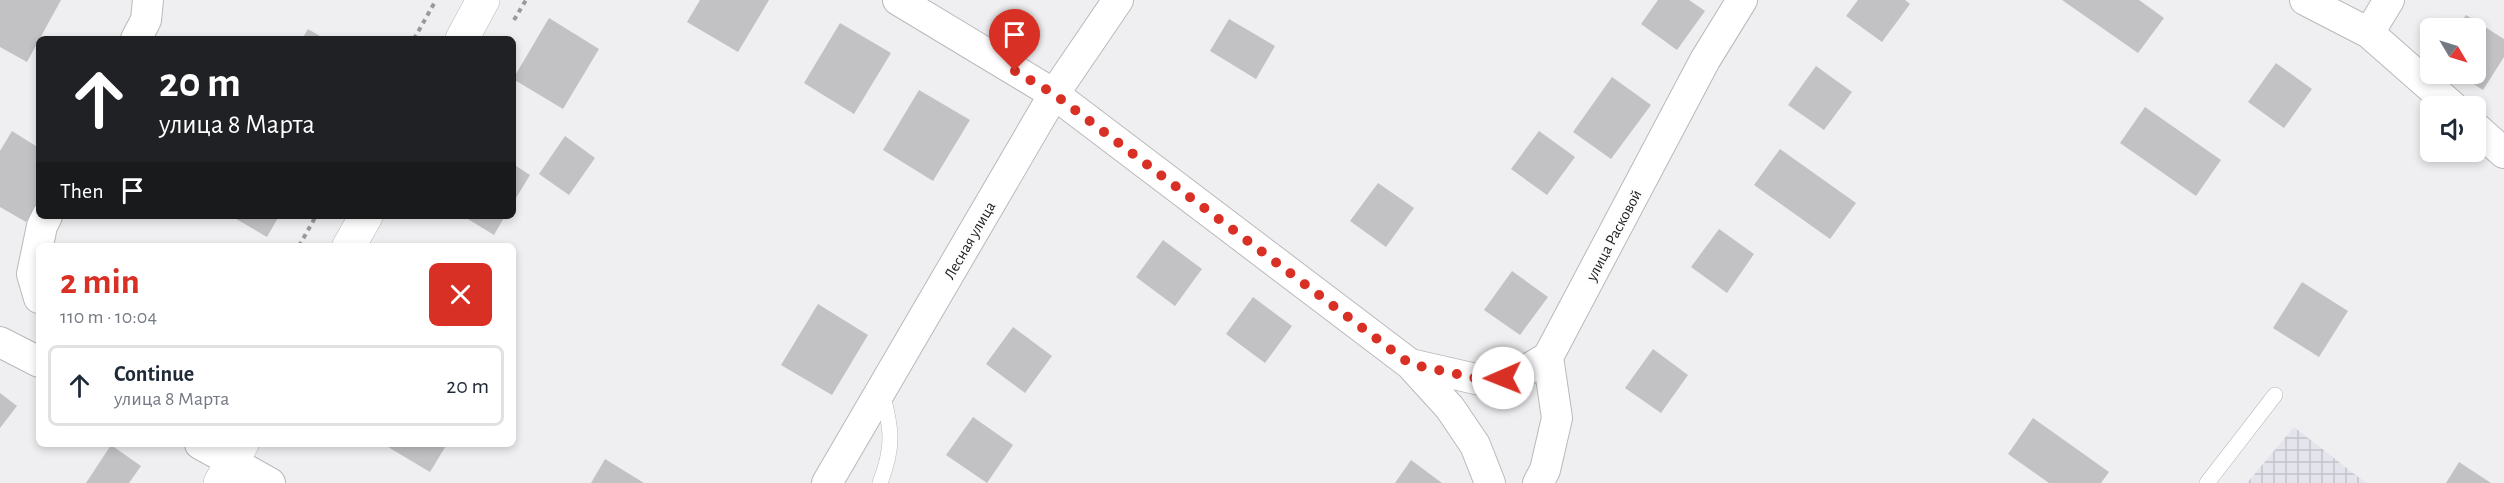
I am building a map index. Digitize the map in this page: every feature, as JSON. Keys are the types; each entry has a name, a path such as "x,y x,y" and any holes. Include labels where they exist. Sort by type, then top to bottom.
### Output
{"main road":[{"path":"464,36 483,0"},
{"path":"351,243 364,219"}],"street":[{"path":"138,36 146,20 148,0"},
{"path":"898,0 1054,94 1410,364 1450,408 1469,436 1475,445 1490,483"},
{"name":"Лесная улица","path":"827,483 1054,94 1118,0"},
{"name":"улица Расковой","path":"1548,357 1705,60 1742,0"},
{"path":"2305,0 2369,33 2441,96"},
{"path":"2369,33 2388,0"},
{"path":"2486,137 2504,153"},
{"path":"38,243 46,219"},
{"path":"36,255 32,274 36,288"},
{"path":"0,342 36,360"},
{"path":"1410,364 1489,381 1518,375 1548,357 1557,418 1545,470 1538,483"},
{"path":"205,447 270,483"}],"lane":[{"path":"880,483 889,461 891,425 882,390"},
{"path":"2207,483 2275,395"}],"path":[{"path":"416,36 436,0"},
{"path":"301,243 314,219"}],"shaded area":[{"path":"2294,427 2366,483 2247,483"}],"building":[{"path":"0,0 61,0 41,36 36,36 36,46 27,62 0,47"},
{"path":"700,0 769,0 738,52 687,22"},
{"path":"1658,0 1689,0 1705,11 1677,50 1641,24"},
{"path":"1858,0 1905,0 1910,4 1882,42 1846,16"},
{"path":"2062,0 2139,0 2164,18 2138,53"},
{"path":"549,18 599,49 563,109 516,81 516,74"},
{"path":"1229,19 1275,46 1256,79 1210,51"},
{"path":"840,23 891,53 854,114 804,83"},
{"path":"2486,28 2504,39 2504,57 2483,90 2474,84 2486,84"},
{"path":"308,29 320,36 304,36"},
{"path":"2276,63 2312,89 2284,128 2248,102"},
{"path":"1816,66 1852,92 1824,130 1788,105"},
{"path":"1612,77 1651,105 1611,159 1573,132"},
{"path":"919,90 970,120 933,181 883,150"},
{"path":"2145,107 2221,160 2196,196 2120,143"},
{"path":"12,131 36,146 36,206 26,222 0,207 0,151"},
{"path":"1539,131 1575,157 1547,195 1511,169"},
{"path":"565,136 595,158 569,195 539,174"},
{"path":"1780,149 1856,203 1830,239 1754,185"},
{"path":"516,166 530,175 516,198"},
{"path":"1378,183 1414,208 1386,247 1350,221"},
{"path":"236,219 277,219 267,237"},
{"path":"468,219 503,219 494,235"},
{"path":"1719,229 1754,254 1727,293 1691,267"},
{"path":"1163,240 1202,269 1175,306 1136,277"},
{"path":"1512,271 1548,297 1520,335 1484,310"},
{"path":"2302,282 2348,311 2319,357 2273,328"},
{"path":"1253,297 1292,326 1265,363 1226,334"},
{"path":"818,304 868,335 832,395 781,365"},
{"path":"1013,327 1052,356 1025,393 986,364"},
{"path":"1653,349 1688,375 1661,413 1625,388"},
{"path":"0,393 17,406 0,428"},
{"path":"973,417 1013,445 987,483 946,455"},
{"path":"2033,418 2109,472 2101,483 2049,483 2008,454"},
{"path":"110,447 114,447 141,466 129,483 86,483"},
{"path":"388,447 445,447 430,472"},
{"path":"605,459 644,483 591,483"},
{"path":"1411,460 1442,483 1395,483"},
{"path":"2459,462 2491,483 2446,483"}],"route":[{"path":"1015,71 1054,94 1410,364 1455,376 1489,381 1503,378"}]}
